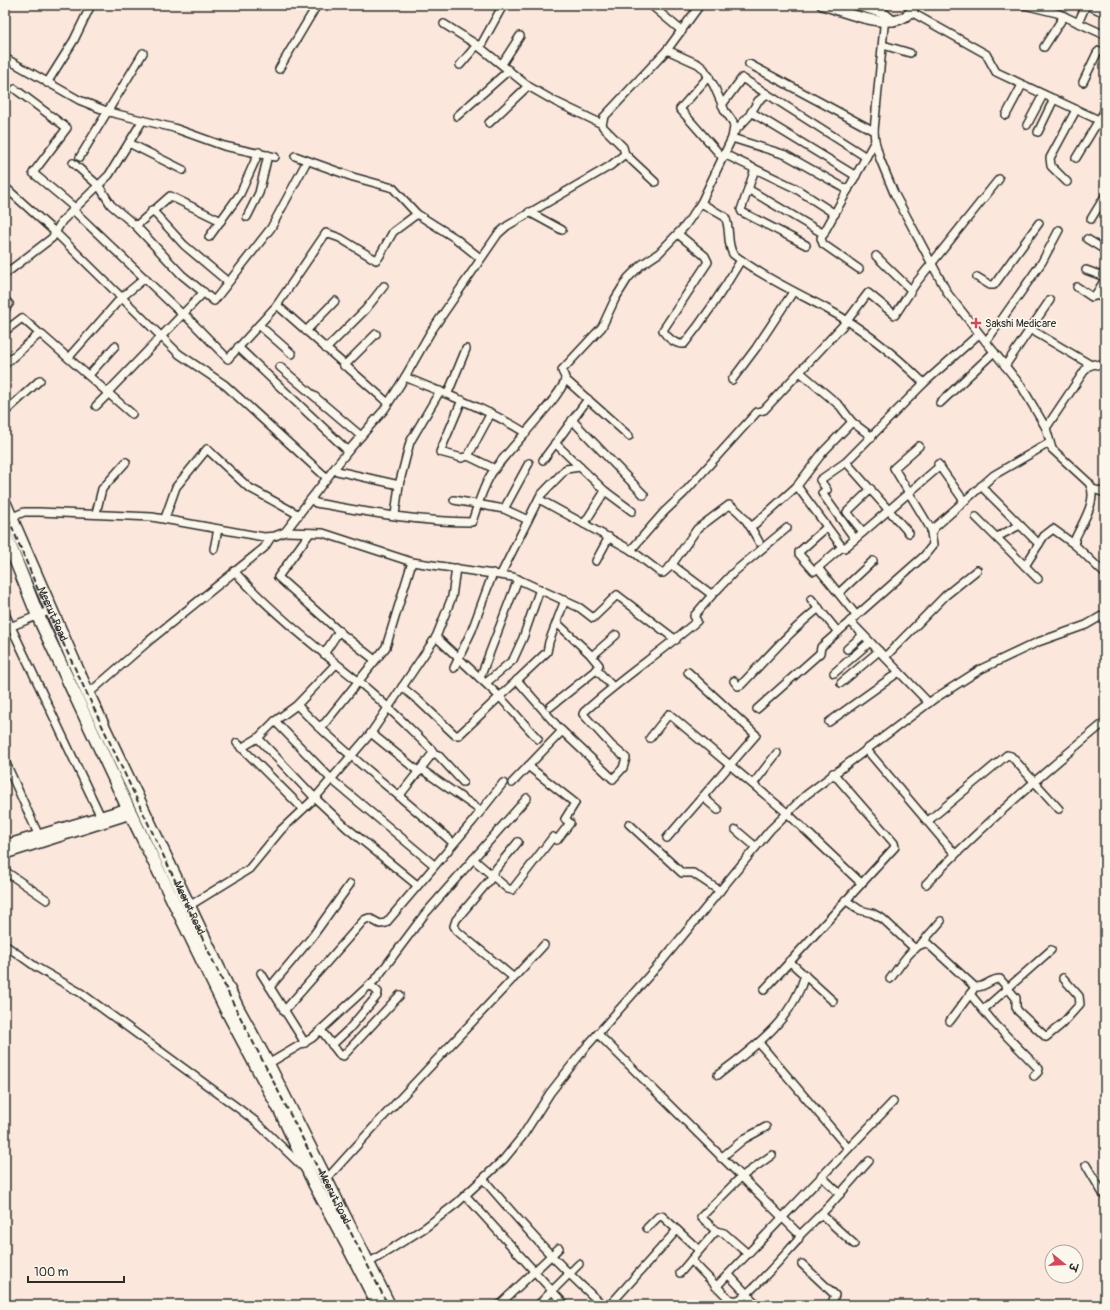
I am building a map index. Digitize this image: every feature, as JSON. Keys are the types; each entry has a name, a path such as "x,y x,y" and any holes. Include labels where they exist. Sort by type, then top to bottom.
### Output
{"main road":[{"name":"Meerut Road","path":"5,504 88,694 189,906 325,1181 389,1305"},
{"name":"Meerut Road","path":"5,534 38,616 129,811 226,1009 282,1114 310,1175 378,1305"},
{"path":"129,811 142,807"}],"street":[{"path":"47,83 74,40 91,5"},
{"path":"279,69 317,5"},
{"path":"651,5 682,31"},
{"path":"602,124 604,117 614,104 667,50 700,5"},
{"path":"822,5 887,19 904,18 913,8 986,54 996,72 1102,122"},
{"path":"856,5 887,19"},
{"path":"1024,5 1064,16 1105,35"},
{"path":"1078,23 1086,5 1105,13"},
{"path":"460,65 479,46 502,7"},
{"path":"1044,47 1064,16"},
{"path":"887,19 874,131 875,141 894,193 931,265 948,294 1022,387 1046,428 1050,443 1057,455 1089,483 1093,489 1093,497 1075,540 1075,545"},
{"path":"444,24 479,46 528,86 556,102 602,124 623,147 625,154 655,182"},
{"path":"502,64 520,36"},
{"path":"883,45 910,53"},
{"path":"667,50 698,64 709,76 722,105 733,122 733,135"},
{"path":"1083,82 1097,53 1099,51 1105,52"},
{"path":"80,157 109,112 143,53"},
{"path":"5,58 47,83 80,100 109,112 174,128 224,146 259,152 271,156 259,193 247,217"},
{"path":"749,64 874,131"},
{"path":"457,116 509,70"},
{"path":"709,76 680,109 724,156 795,188 835,214"},
{"path":"722,105 742,78 866,157"},
{"path":"1006,115 1022,85"},
{"path":"489,123 528,86"},
{"path":"15,89 67,128 33,173 74,209 228,359 277,305 326,233 340,238 376,260 379,258 393,232 417,214"},
{"path":"629,436 565,379 562,370 602,327 615,299 628,278 678,234 701,203 733,135 758,101 767,94"},
{"path":"1027,125 1043,94"},
{"path":"1038,132 1054,99"},
{"path":"1067,182 1051,166 1050,158 1076,110"},
{"path":"1076,158 1102,122 1105,110"},
{"path":"751,112 856,176"},
{"path":"5,274 52,238 62,221 99,186 115,168 143,120"},
{"path":"733,135 786,155 848,190"},
{"path":"859,269 823,244 821,238 875,141"},
{"path":"129,144 183,170"},
{"path":"209,237 244,188 259,152"},
{"path":"285,532 348,451 388,403 405,377 430,332 498,234 507,226 529,212 610,166 625,154"},
{"path":"295,156 353,177 393,188 417,214 454,238 480,258"},
{"path":"73,163 99,186 111,204 136,226 182,275 214,301 271,228 307,161"},
{"path":"755,169 741,210 742,212 806,245"},
{"path":"631,550 664,512 684,493 757,412 764,410 800,372 847,321 868,293 895,315 911,290 999,179"},
{"path":"5,187 56,233 160,338 179,354 225,385 327,478"},
{"path":"748,189 824,234"},
{"path":"136,226 152,210 170,196 221,221"},
{"path":"1091,219 1105,197"},
{"path":"701,203 725,217 727,221 730,249 733,254 793,292 828,309 847,321 889,351 924,383"},
{"path":"152,210 184,245 228,282"},
{"path":"529,212 562,230"},
{"path":"977,277 990,285 994,285 1039,223"},
{"path":"986,342 1042,262 1059,230"},
{"path":"678,234 705,256 708,262 663,330 666,336 680,344 684,344 702,320 724,289 741,260"},
{"path":"1087,239 1105,250"},
{"path":"876,256 911,290"},
{"path":"1077,287 1092,297 1096,294 1105,278 1086,270"},
{"path":"69,357 121,298 145,278"},
{"path":"326,349 366,309 384,286"},
{"path":"96,406 204,292"},
{"path":"732,380 756,348 793,292"},
{"path":"1096,294 1105,300"},
{"path":"5,300 9,304 5,309"},
{"path":"1005,366 1050,300"},
{"path":"306,331 334,301"},
{"path":"277,305 344,366 388,403"},
{"path":"5,331 22,318 69,357 132,414"},
{"path":"259,325 292,354"},
{"path":"1030,329 1091,365 1094,364 1105,367"},
{"path":"5,364 40,334"},
{"path":"344,366 376,334"},
{"path":"855,539 822,493 827,490 820,480 846,462 924,383 979,334"},
{"path":"89,375 116,346"},
{"path":"238,347 348,451"},
{"path":"448,394 466,349"},
{"path":"940,403 994,352"},
{"path":"1046,428 1082,372 1091,365"},
{"path":"280,367 361,436"},
{"path":"800,372 840,406 852,422 872,437"},
{"path":"405,377 492,413 526,433"},
{"path":"311,499 316,503 331,506 430,521 472,522 495,469 547,408 565,379"},
{"path":"5,412 40,380"},
{"path":"396,515 398,485 410,442 440,391"},
{"path":"543,460 588,399"},
{"path":"462,400 440,452 462,458 468,456 492,413"},
{"path":"572,420 644,495"},
{"path":"750,526 755,524 797,486 823,452 852,422"},
{"path":"932,531 994,475 1050,443"},
{"path":"555,444 605,491 632,511"},
{"path":"757,709 819,654 821,647 931,549 934,542 931,536 932,531 894,468 919,446"},
{"path":"165,518 176,487 207,449 248,487 299,514"},
{"path":"468,456 495,469"},
{"path":"96,513 102,489 126,462"},
{"path":"846,462 909,533"},
{"path":"504,509 529,463"},
{"path":"827,527 799,554 814,571 842,547 845,548 938,465 964,501"},
{"path":"501,574 539,499 555,479 566,469 580,467"},
{"path":"333,470 398,485"},
{"path":"797,486 842,547"},
{"path":"981,486 1039,544"},
{"path":"863,532 847,512 871,489"},
{"path":"1093,489 1105,493"},
{"path":"584,524 605,491"},
{"path":"539,499 631,550 661,573 665,572 671,566 697,529 729,505 736,508 750,526 759,542"},
{"path":"454,500 479,503 504,509 528,520"},
{"path":"10,518 24,512 96,513 165,518 218,529 271,537 285,532 331,535 412,562 501,574 518,579 585,610 593,618 617,595 676,640"},
{"path":"843,522 851,517"},
{"path":"976,517 1038,579"},
{"path":"997,537 1020,525"},
{"path":"516,680 562,731 613,779 623,768 626,758 612,746 583,714 612,686 676,640 697,621 694,616 734,572 787,528"},
{"path":"214,549 218,529"},
{"path":"1025,566 1044,536 1053,529 1075,545 1105,574"},
{"path":"310,533 278,577 339,631 375,660"},
{"path":"88,694 150,640 264,548 271,537"},
{"path":"596,561 609,537"},
{"path":"839,593 873,561"},
{"path":"318,727 325,723 359,682 389,640 412,562"},
{"path":"671,566 713,594"},
{"path":"189,906 249,869 281,830 315,798 353,756 371,733 436,638 452,597 456,568"},
{"path":"818,568 856,615"},
{"path":"885,657 946,595 977,570"},
{"path":"234,571 248,587 324,654 389,707 463,782"},
{"path":"454,668 472,630 493,573"},
{"path":"480,678 518,579"},
{"path":"486,683 513,660 523,638 540,589"},
{"path":"811,599 838,632"},
{"path":"402,688 457,736 462,733 499,696 547,652 548,642 557,623 565,600"},
{"path":"734,681 738,686 742,685 770,657 777,646 819,608"},
{"path":"7,628 51,610"},
{"path":"5,614 7,628 107,816"},
{"path":"367,1264 426,1227 466,1196 504,1159 522,1137 550,1093 598,1034 756,847 787,813 833,773 929,703 981,669 1038,642 1086,625 1105,614"},
{"path":"850,621 929,703"},
{"path":"550,707 596,669 598,665 592,656 557,623"},
{"path":"324,654 339,631"},
{"path":"847,649 863,635"},
{"path":"592,656 616,636"},
{"path":"436,638 486,683 538,739"},
{"path":"834,673 870,642"},
{"path":"841,683 879,652"},
{"path":"848,661 856,671"},
{"path":"303,809 239,746 258,738 274,721 297,705 336,664"},
{"path":"596,669 612,686"},
{"path":"667,838 756,735 688,672"},
{"path":"829,722 898,672"},
{"path":"297,705 318,727 400,795 454,843"},
{"path":"650,738 668,714 787,813 861,883"},
{"path":"274,721 331,779 434,865"},
{"path":"926,884 1002,809 1105,722"},
{"path":"512,783 562,731"},
{"path":"371,733 420,770 481,811"},
{"path":"258,738 315,798 348,828 417,885"},
{"path":"866,749 955,854"},
{"path":"400,795 433,753"},
{"path":"753,784 777,753"},
{"path":"928,821 1007,755 1011,756 1036,781 1059,809"},
{"path":"5,761 8,774 38,834"},
{"path":"473,860 508,889 512,890 553,837 557,840 570,823 565,819 575,803 528,766"},
{"path":"764,990 895,845 833,773"},
{"path":"284,1011 364,920 369,918 380,924 386,922 481,811 502,783"},
{"path":"703,797 718,810"},
{"path":"268,1064 305,1043 370,985 424,915 527,798"},
{"path":"5,845 38,834 129,811"},
{"path":"5,854 107,816"},
{"path":"628,824 682,873 693,872 720,891"},
{"path":"736,830 756,847"},
{"path":"514,978 457,931 454,926 456,920 518,842"},
{"path":"5,871 47,900"},
{"path":"270,987 312,937 350,884"},
{"path":"845,900 860,910 872,913 883,919 915,949"},
{"path":"890,979 915,949 942,921"},
{"path":"921,944 927,943 930,945 975,986 983,986 998,978 1008,987 1016,998 1016,1007 1018,1011 1044,1037 1048,1037 1080,1004 1080,996 1064,978"},
{"path":"5,945 36,966 81,993 238,1108 255,1121 310,1175"},
{"path":"325,1181 377,1122 544,945"},
{"path":"983,1010 1051,950"},
{"path":"789,961 833,1001"},
{"path":"261,973 305,1043"},
{"path":"718,1075 759,1043 788,1012 802,988 805,976"},
{"path":"332,1045 349,1029 378,996 378,992 370,985"},
{"path":"950,1021 975,986"},
{"path":"970,994 983,1010 1039,1069 1034,1076"},
{"path":"321,1030 340,1055 344,1055 400,995"},
{"path":"598,1034 800,1235"},
{"path":"759,1043 848,1148"},
{"path":"716,1287 893,1102"},
{"path":"721,1158 744,1139 766,1127"},
{"path":"748,1254 724,1233 716,1231 701,1217 741,1177 772,1155"},
{"path":"691,1260 729,1299 738,1299 745,1294 798,1240 800,1235 840,1194 869,1161"},
{"path":"1086,1165 1105,1197"},
{"path":"821,1176 840,1194"},
{"path":"484,1180 568,1275 603,1305"},
{"path":"466,1196 565,1305"},
{"path":"821,1214 854,1244"},
{"path":"647,1228 658,1217 662,1216 699,1250"},
{"path":"610,1305 678,1230"},
{"path":"680,1273 716,1231"},
{"path":"499,1305 558,1248"},
{"path":"538,1305 579,1264"},
{"path":"802,1264 835,1295 831,1305"},
{"path":"729,1275 745,1294 757,1305"}],"railway":[{"path":"5,510 38,590 232,1001 388,1305"}],"place":[{"name":"Sakshi Medicare","path":"976,323"}]}
